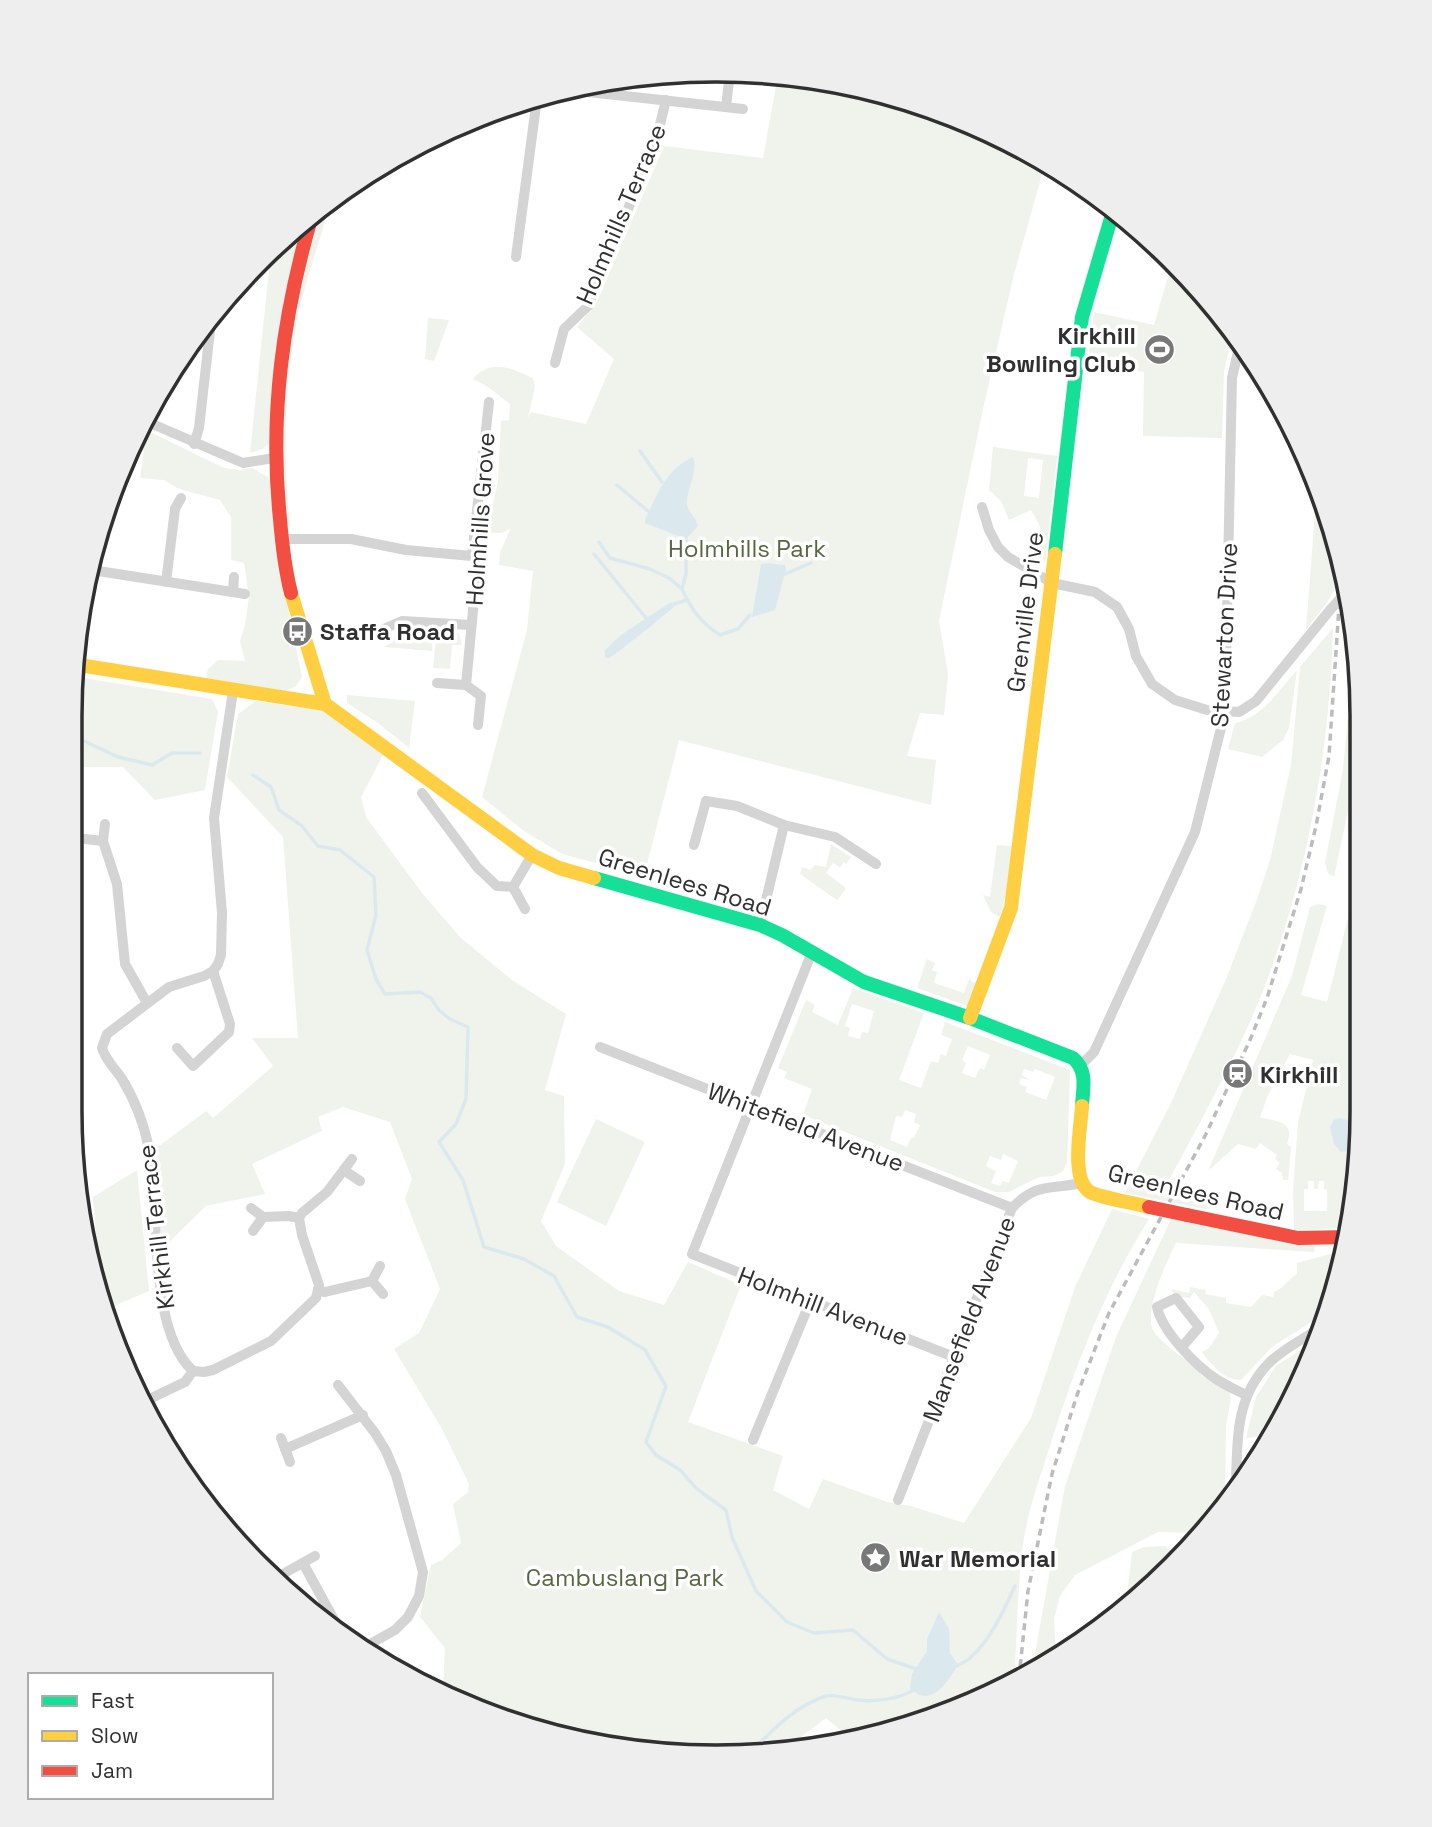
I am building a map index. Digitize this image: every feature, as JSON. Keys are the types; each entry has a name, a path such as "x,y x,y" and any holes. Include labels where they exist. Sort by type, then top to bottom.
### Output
{"main road":[{"name":"Grenville Drive","path":"970,1018 1011,908 1082,317 1110,220"},
{"path":"307,233 284,320 277,376 274,458 281,539 289,588 325,705"},
{"name":"Greenlees Road","path":"85,666 325,705 532,855 559,868 760,925 864,982 970,1018 1073,1058 1081,1065 1084,1073 1078,1169 1081,1183 1090,1192 1298,1238 1337,1237"}],"street":[{"path":"726,107 729,83"},
{"path":"603,93 743,109"},
{"name":"Holmhills Terrace","path":"555,363 564,329 588,306 656,142 666,100"},
{"path":"516,257 536,109"},
{"path":"194,444 199,428 210,335"},
{"name":"Stewarton Drive","path":"1081,1065 1094,1052 1195,832 1225,712 1232,378 1237,356"},
{"name":"Holmhills Grove","path":"379,631 402,621 471,625 478,557 472,556 489,402"},
{"path":"154,425 243,463 274,458"},
{"path":"166,582 175,509 181,498"},
{"path":"982,507 998,547 1008,557 1052,583 1095,593 1117,607 1129,629 1136,656 1152,684 1175,700 1207,710 1240,712 1256,701 1339,600"},
{"path":"281,539 351,539 406,550 472,556"},
{"path":"99,571 245,594"},
{"path":"233,592 234,578"},
{"path":"466,685 471,625"},
{"path":"437,683 466,685 481,696 478,725"},
{"path":"177,1048 193,1066 229,1032 230,1024 213,971 221,955 222,913 214,818 233,691"},
{"path":"422,793 477,867 497,886 513,887"},
{"path":"694,845 706,802 737,806 784,825 835,837 876,864"},
{"path":"105,824 103,842 117,884 125,964 147,1003"},
{"path":"760,925 784,825"},
{"path":"85,839 103,842"},
{"path":"513,887 532,855"},
{"path":"513,887 525,909"},
{"path":"752,1105 812,952"},
{"name":"Kirkhill Terrace","path":"193,1371 183,1362 164,1315 146,1137 134,1100 121,1077 105,1058 102,1048 107,1034 169,987 213,971"},
{"name":"Whitefield Avenue","path":"600,1048 1012,1208"},
{"name":"Holmhill Avenue","path":"752,1105 692,1254 954,1357"},
{"path":"152,1398 185,1382 193,1371 213,1370 271,1341 316,1298 319,1285 299,1219 302,1213 327,1192 352,1159"},
{"path":"345,1171 360,1181"},
{"name":"Mansefield Avenue","path":"898,1500 1012,1208 1024,1195 1043,1188 1081,1183"},
{"path":"251,1208 263,1217 289,1216 299,1219"},
{"path":"253,1231 263,1217"},
{"path":"319,1292 372,1281 380,1266"},
{"path":"372,1281 383,1294"},
{"path":"1182,1347 1199,1327 1176,1298 1157,1307 1160,1320 1170,1336 1215,1379 1246,1395"},
{"path":"753,1440 810,1302"},
{"path":"1237,1472 1238,1430 1246,1395 1268,1364 1309,1335"},
{"path":"338,1385 376,1433 396,1475 423,1572 419,1595 408,1617 395,1630 372,1643"},
{"path":"290,1462 283,1443 363,1415"},
{"path":"284,1574 316,1556"},
{"path":"303,1563 333,1616"}],"green space":[{"name":"Holmhills Park","path":"776,86 840,94 920,116 959,130 1042,173 1014,274 939,621 948,674 944,715 920,713 907,756 936,760 931,805 679,740 644,876 562,854 524,831 482,797 527,630 533,571 499,565 500,552 511,528 502,533 491,533 491,513 498,482 501,421 509,420 510,404 473,379 486,369 494,367 517,371 533,378 535,387 528,418 531,412 586,424 614,359 577,327 598,300 664,146 763,158"},
{"path":"326,217 299,310 290,364 286,474 290,529 286,523 281,441 283,385 299,279 315,226"},
{"path":"304,235 273,439 263,449 250,453 269,267"},
{"name":"Kirkhill Bowling Club","path":"1169,273 1230,346 1224,371 1222,438 1143,436 1144,372 1088,361 1094,312 1154,325"},
{"path":"428,318 449,320 434,361 425,359"},
{"path":"150,432 224,468 252,468 268,477 273,489 274,540 302,677 296,686 285,691 206,678 208,669 218,660 245,661 240,641 249,597 244,563 231,560 231,517 220,500 179,489 164,480 140,478 144,451 141,450"},
{"path":"993,447 1057,456 1045,563 1036,543 1041,532 1039,524 1031,510 1009,520 1001,501 989,490","holes":["1028,458 1043,460 1039,498 1024,496"]},
{"path":"1315,510 1336,583 1332,594 1306,630"},
{"path":"402,627 433,630 432,651 384,647"},
{"path":"1333,628 1321,767 1304,858 1279,947 1241,1041 1166,1186 1213,1208 1205,1209 1125,1193 1171,1103 1226,979 1256,902 1270,860 1291,765 1300,667"},
{"path":"437,630 459,633 462,645 452,645 450,669 433,668"},
{"path":"1297,670 1289,728 1283,740 1262,757 1228,749 1235,723 1262,709"},
{"path":"84,678 212,699 218,712 205,790 155,800 123,767 83,767"},
{"path":"347,695 415,701 409,748 347,703"},
{"name":"Cambuslang Park","path":"256,701 321,710 383,755 361,797 366,817 422,893 461,938 512,980 566,1014 545,1090 564,1096 565,1164 541,1221 556,1246 619,1291 664,1305 688,1262 741,1285 688,1422 783,1456 773,1490 809,1509 823,1479 887,1502 911,1506 964,1523 1031,1418 1075,1287 1112,1209 1149,1219 1118,1274 1092,1331 1069,1389 1033,1500 1022,1552 1015,1669 959,1697 880,1723 843,1732 826,1718 798,1739 716,1745 592,1733 512,1711 443,1683 445,1648 420,1617 431,1565 442,1560 461,1543 453,1504 468,1492 469,1484 442,1429 394,1349 419,1333 440,1289 405,1199 412,1179 390,1122 343,1107 318,1117 322,1131 252,1164 265,1194 206,1206 162,1249 155,1149 206,1111 213,1118 273,1066 252,1038 298,1038 283,837 227,777 238,714"},
{"path":"1349,703 1350,800 1334,877 1328,873 1325,863 1343,769"},
{"path":"831,844 851,857 840,867 833,863 826,873 845,887 837,900 800,874 802,867 810,870 815,865 826,867"},
{"path":"997,845 1012,846 1000,917 991,912 983,895 990,897"},
{"path":"1318,904 1327,906 1301,995 1327,1002 1350,910 1350,1111 1339,1228 1297,1231 1294,1230 1293,1190 1298,1123 1313,1060 1290,1054 1268,1095 1260,1117 1283,1123 1289,1130 1287,1144 1291,1147 1288,1180 1283,1180 1282,1173 1276,1169 1280,1163 1275,1159 1277,1155 1260,1143 1256,1149 1238,1144 1208,1171 1292,976 1310,907","holes":["1308,1181 1314,1181 1314,1189 1318,1189 1319,1181 1324,1181 1327,1211 1304,1211 1304,1189 1308,1189"]},
{"path":"927,959 935,963 932,970 937,972 934,983 964,993 969,979 976,984 968,1006 917,988"},
{"path":"853,988 924,1013 899,1080 921,1088 931,1061 938,1063 941,1054 946,1056 952,1039 941,1035 945,1022 1070,1070 1067,1162 1063,1171 1054,1176 1039,1177 1009,1192 995,1192 803,1115 812,1089 784,1078 787,1072 778,1068 806,1000 815,1005 812,1012 838,1025","holes":["852,1004 874,1011 868,1033 862,1032 860,1039 848,1036 850,1028 845,1026","968,1046 990,1055 984,1070 980,1068 975,1078 962,1073 966,1063 962,1060","1024,1069 1033,1072 1035,1069 1055,1077 1046,1100 1025,1092 1027,1087 1019,1084 1021,1078 1030,1080 1022,1075","905,1110 916,1114 914,1122 920,1125 907,1147 890,1140 896,1116 902,1117","1003,1154 1018,1161 1009,1183 1003,1181 1000,1186 991,1183 996,1171 986,1166 990,1156 1001,1160"]},
{"path":"596,1119 645,1142 606,1226 557,1202"},
{"path":"137,1170 149,1291 113,1306 97,1246 93,1197"},
{"path":"1172,1217 1315,1246 1314,1252 1176,1243 1157,1288 1151,1324 1154,1332 1200,1371 1201,1375 1229,1392 1231,1398 1226,1426 1225,1488 1189,1533 1158,1532 1075,1575 1060,1596 1054,1619 1055,1646 1035,1659 1065,1486 1116,1337"},
{"path":"1333,1253 1314,1320 1273,1346 1241,1380 1224,1375 1202,1352 1209,1348 1219,1333 1209,1309 1194,1292 1190,1298 1175,1296 1171,1289 1189,1293 1190,1287 1206,1290 1205,1294 1226,1298 1226,1303 1251,1307 1262,1295 1273,1297 1274,1292 1297,1274 1297,1263"},
{"path":"1304,1348 1260,1436 1246,1438 1256,1397 1276,1366"},
{"path":"1165,1546 1171,1551 1127,1593 1132,1552 1144,1547"}],"shaded area":[{"path":"693,457 694,474 687,505 698,526 686,539 645,523 664,482 676,468"},
{"path":"761,564 785,565 786,569 775,610 752,617"},
{"path":"671,602 674,607 617,653 608,659 605,657 605,650 621,635"},
{"path":"1339,1118 1350,1121 1348,1151 1341,1152 1334,1144 1330,1127 1334,1120"},
{"path":"939,1612 949,1629 950,1653 958,1665 938,1691 925,1696 910,1688 912,1674 927,1651 927,1639"}],"waterway":[{"path":"640,451 662,482"},
{"path":"617,485 648,511"},
{"path":"686,539 686,574 682,589 697,615 720,635 738,629 750,615"},
{"path":"599,542 610,558 650,569 669,578 682,589"},
{"path":"594,554 646,618"},
{"path":"785,574 811,563"},
{"path":"674,604 687,600"},
{"path":"82,741 118,757 152,765 172,753 200,753"},
{"path":"253,775 271,787 279,810 302,826 318,846 340,850 374,877 376,915 367,950 376,979 385,994 420,992 431,998 439,1010 450,1019 468,1027 466,1099 456,1124 439,1142 463,1180 484,1247 524,1259 554,1276 577,1317 608,1327 645,1350 666,1386 646,1442 656,1455 680,1470 697,1489 726,1510 732,1537 756,1591 787,1622 814,1633 853,1630 887,1659 919,1670"},
{"path":"957,1666 970,1658 984,1642 1015,1586"},
{"path":"761,1743 805,1705 826,1696 865,1701 880,1700 904,1695 916,1688"}],"railway":[{"path":"1020,1667 1028,1591 1052,1474 1077,1395 1109,1313 1205,1136 1250,1040 1267,998 1301,889 1329,756 1339,601"}],"traffic: fast":[{"path":"1055,554 1082,317 1110,220"},
{"path":"594,878 760,925 864,982 970,1018 1073,1058 1083,1074 1082,1106"}],"traffic: slow":[{"path":"970,1018 1011,908 1055,554"},
{"path":"291,593 325,704"},
{"path":"85,666 325,704 532,855 559,868 594,878"},
{"path":"1082,1106 1078,1165 1084,1186 1095,1194 1149,1207"}],"traffic: jam":[{"path":"291,593 283,547 276,441 286,327 307,232"},
{"path":"1149,1207 1187,1215"},
{"path":"1187,1215 1298,1238 1337,1237"}],"place":[{"name":"Kirkhill Bowling Club","path":"1159,349"},
{"name":"Staffa Road","path":"297,631"},
{"name":"Kirkhill","path":"1237,1074"},
{"name":"War Memorial","path":"876,1558"}]}
